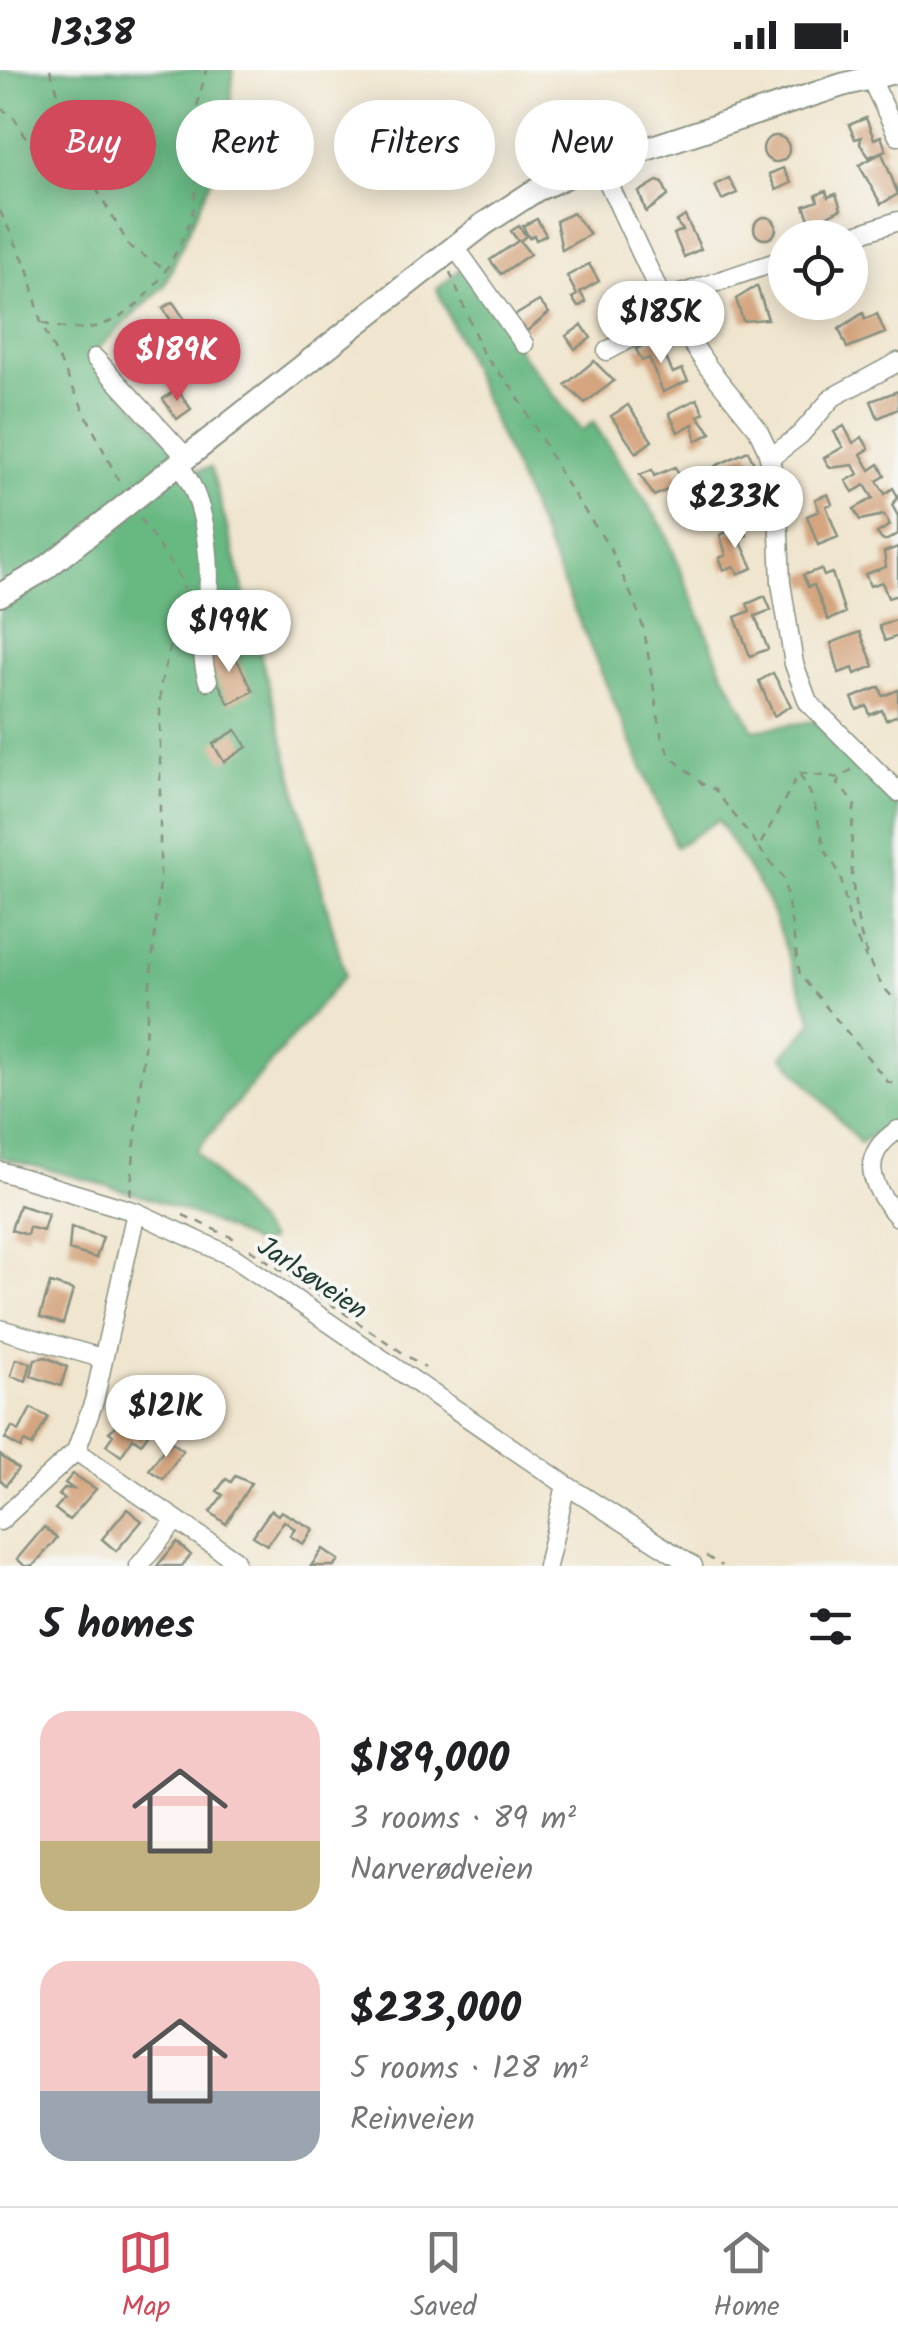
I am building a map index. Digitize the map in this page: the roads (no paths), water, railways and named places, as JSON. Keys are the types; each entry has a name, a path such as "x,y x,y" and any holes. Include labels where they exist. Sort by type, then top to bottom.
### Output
{"main road":[{"path":"648,147 858,76 898,71"},
{"path":"0,595 134,508 183,462 448,253 536,190"}],"street":[{"path":"858,76 898,136"},
{"path":"611,190 668,308 757,428 770,458 777,485 781,583 799,680 820,716 898,792"},
{"path":"868,231 898,221"},
{"path":"448,253 524,344"},
{"path":"607,351 668,308 768,266"},
{"path":"95,358 183,462 190,479 200,511 208,587 201,644 208,682"},
{"path":"770,458 800,435 833,397 898,362"},
{"path":"898,1130 878,1148 870,1168 870,1182 898,1218"},
{"name":"Jarlsøveien","path":"0,1171 133,1204 202,1239 693,1566"},
{"path":"0,1520 76,1451 94,1401 133,1204"},
{"path":"0,1329 102,1358"},
{"path":"76,1451 238,1564"},
{"path":"547,1566 566,1485"},
{"path":"139,1566 176,1520"}]}
